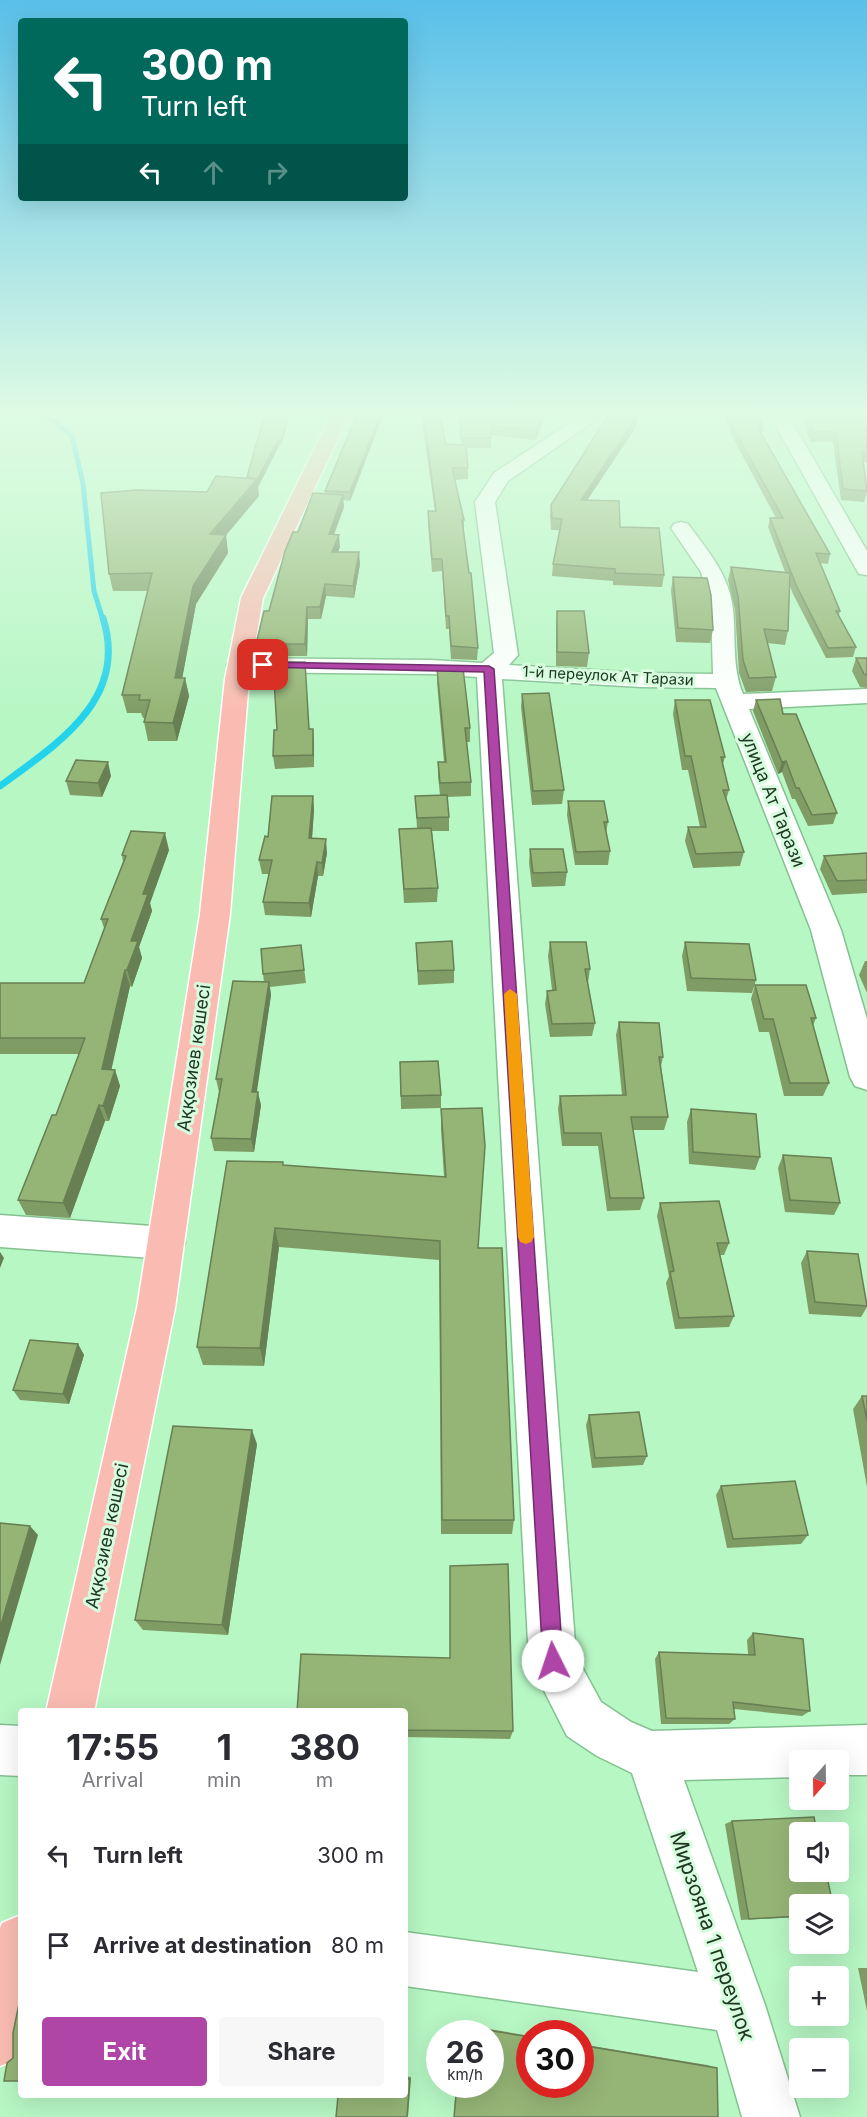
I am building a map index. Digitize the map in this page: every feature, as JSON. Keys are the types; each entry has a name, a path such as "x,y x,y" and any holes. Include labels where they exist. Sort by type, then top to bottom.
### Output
{"main road":[{"name":"Аққозиев көшесі","path":"71,1708 156,1308 215,914 239,665 252,598 292,516"},
{"path":"0,2038 18,1956"}],"street":[{"path":"487,516 506,655 489,669 553,1661 584,1719 614,1738 651,1756 867,1750"},
{"path":"837,516 867,569"},
{"name":"улица Ат Тарази","path":"681,528 712,572 722,608 729,691 826,930 867,1077"},
{"name":"1-й переулок Ат Тарази","path":"239,665 489,669 641,680 729,691 867,696"},
{"path":"0,1231 166,1243"},
{"path":"0,1750 18,1751"},
{"name":"Мирзояна 1 переулок","path":"651,1756 737,2005 771,2117"},
{"path":"408,1959 737,2005"}],"building":[{"path":"103,516 226,516 210,534 226,535 193,586 175,678 185,678 173,723 144,722 150,700 139,700 140,695 122,695 152,573 109,574"},
{"path":"304,516 336,516 329,534 339,535 332,552 359,552 353,586 325,584 320,607 307,607 305,644 256,644 264,611 269,611 285,551 293,532 298,532"},
{"path":"428,516 463,516 478,648 451,646 449,616 446,616 442,559 432,559"},
{"path":"552,516 620,516 620,527 659,528 664,575 615,573 615,569 553,564 562,519 552,518"},
{"path":"782,516 808,516 830,554 816,553 840,611 836,611 856,647 828,648 796,585 770,518 783,518"},
{"path":"731,567 790,573 788,631 764,629 776,677 749,678 743,660 738,596"},
{"path":"673,577 707,578 711,595 713,630 678,628"},
{"path":"557,611 584,611 589,653 557,652"},
{"path":"856,658 867,658 867,675 864,674"},
{"path":"273,662 305,662 309,729 313,729 313,755 273,756 274,730 277,730"},
{"path":"463,668 470,728 465,728 471,782 440,783 438,762 446,762 437,669"},
{"path":"549,693 564,790 533,791 522,694"},
{"path":"780,699 783,714 796,714 837,813 812,815 799,788 796,788 786,761 782,762 756,700"},
{"path":"675,700 710,700 725,757 721,757 729,790 723,790 744,852 696,854 688,827 706,827 691,756 685,756"},
{"path":"76,760 108,762 98,783 66,781"},
{"path":"447,795 449,817 417,818 415,796"},
{"path":"272,796 313,796 309,838 326,839 322,863 317,862 309,903 263,902 272,860 259,860 265,836 268,837"},
{"path":"568,801 604,801 608,822 604,822 610,851 576,852"},
{"path":"431,828 438,888 404,889 399,829"},
{"path":"131,831 165,833 143,894 148,894 131,941 138,941 127,970 125,970 102,1069 115,1070 103,1106 99,1105 63,1203 18,1200 52,1115 56,1115 85,1038 0,1038 0,983 84,983 108,919 101,919 126,856 122,855"},
{"path":"530,849 563,849 567,872 533,873"},
{"path":"867,853 867,880 837,881 824,856"},
{"path":"452,941 454,970 418,971 416,943"},
{"path":"550,942 586,942 590,969 585,969 595,1023 552,1024 547,991 556,990"},
{"path":"685,942 749,944 756,980 691,978"},
{"path":"301,945 304,970 263,974 261,949"},
{"path":"233,981 269,982 252,1092 258,1092 251,1139 211,1138 222,1079 216,1079"},
{"path":"755,985 806,985 816,1018 811,1018 829,1083 790,1083 773,1019 764,1019"},
{"path":"619,1022 659,1023 663,1057 659,1057 668,1117 631,1117 644,1198 610,1198 601,1133 564,1133 560,1096 626,1095"},
{"path":"438,1061 441,1095 401,1096 400,1062"},
{"path":"482,1108 485,1146 478,1248 502,1248 514,1520 442,1520 440,1241 275,1228 260,1348 197,1347 227,1161 283,1162 283,1165 446,1177 441,1109"},
{"path":"691,1109 756,1114 760,1157 693,1152"},
{"path":"783,1155 831,1158 840,1203 790,1200"},
{"path":"719,1201 729,1243 717,1243 734,1316 679,1318 670,1272 674,1271 660,1203"},
{"path":"807,1251 858,1254 867,1306 815,1302"},
{"path":"30,1340 78,1344 63,1394 13,1390"},
{"path":"862,1396 867,1396 867,1420"},
{"path":"639,1412 647,1456 595,1458 589,1415"},
{"path":"173,1426 252,1430 222,1625 135,1620"},
{"path":"795,1481 808,1535 733,1539 721,1486"},
{"path":"0,1523 30,1526 0,1628"},
{"path":"508,1564 513,1731 408,1730 408,1708 297,1708 301,1654 450,1658 450,1566"},
{"path":"753,1633 803,1639 810,1711 733,1702 735,1719 666,1718 659,1652 755,1655"},
{"path":"814,1817 815,1822 789,1822 789,1882 828,1882 831,1894 789,1894 789,1917 749,1919 732,1821"},
{"path":"18,2009 18,2081 4,2081 7,2063 13,2058 13,2033"},
{"path":"504,2033 516,2035 516,2098 594,2098 594,2047 717,2068 718,2117 454,2117 456,2098 504,2098"},
{"path":"408,2079 410,2079 407,2117 336,2117 338,2098 408,2098"}],"waterway":[{"path":"86,516 94,591 103,620"},
{"path":"0,786 44,754 64,736 83,717 97,696 106,673 108,647 103,618"}],"slow traffic":[{"path":"510,994 526,1237"}],"route":[{"path":"263,665 489,669 553,1661"}]}
